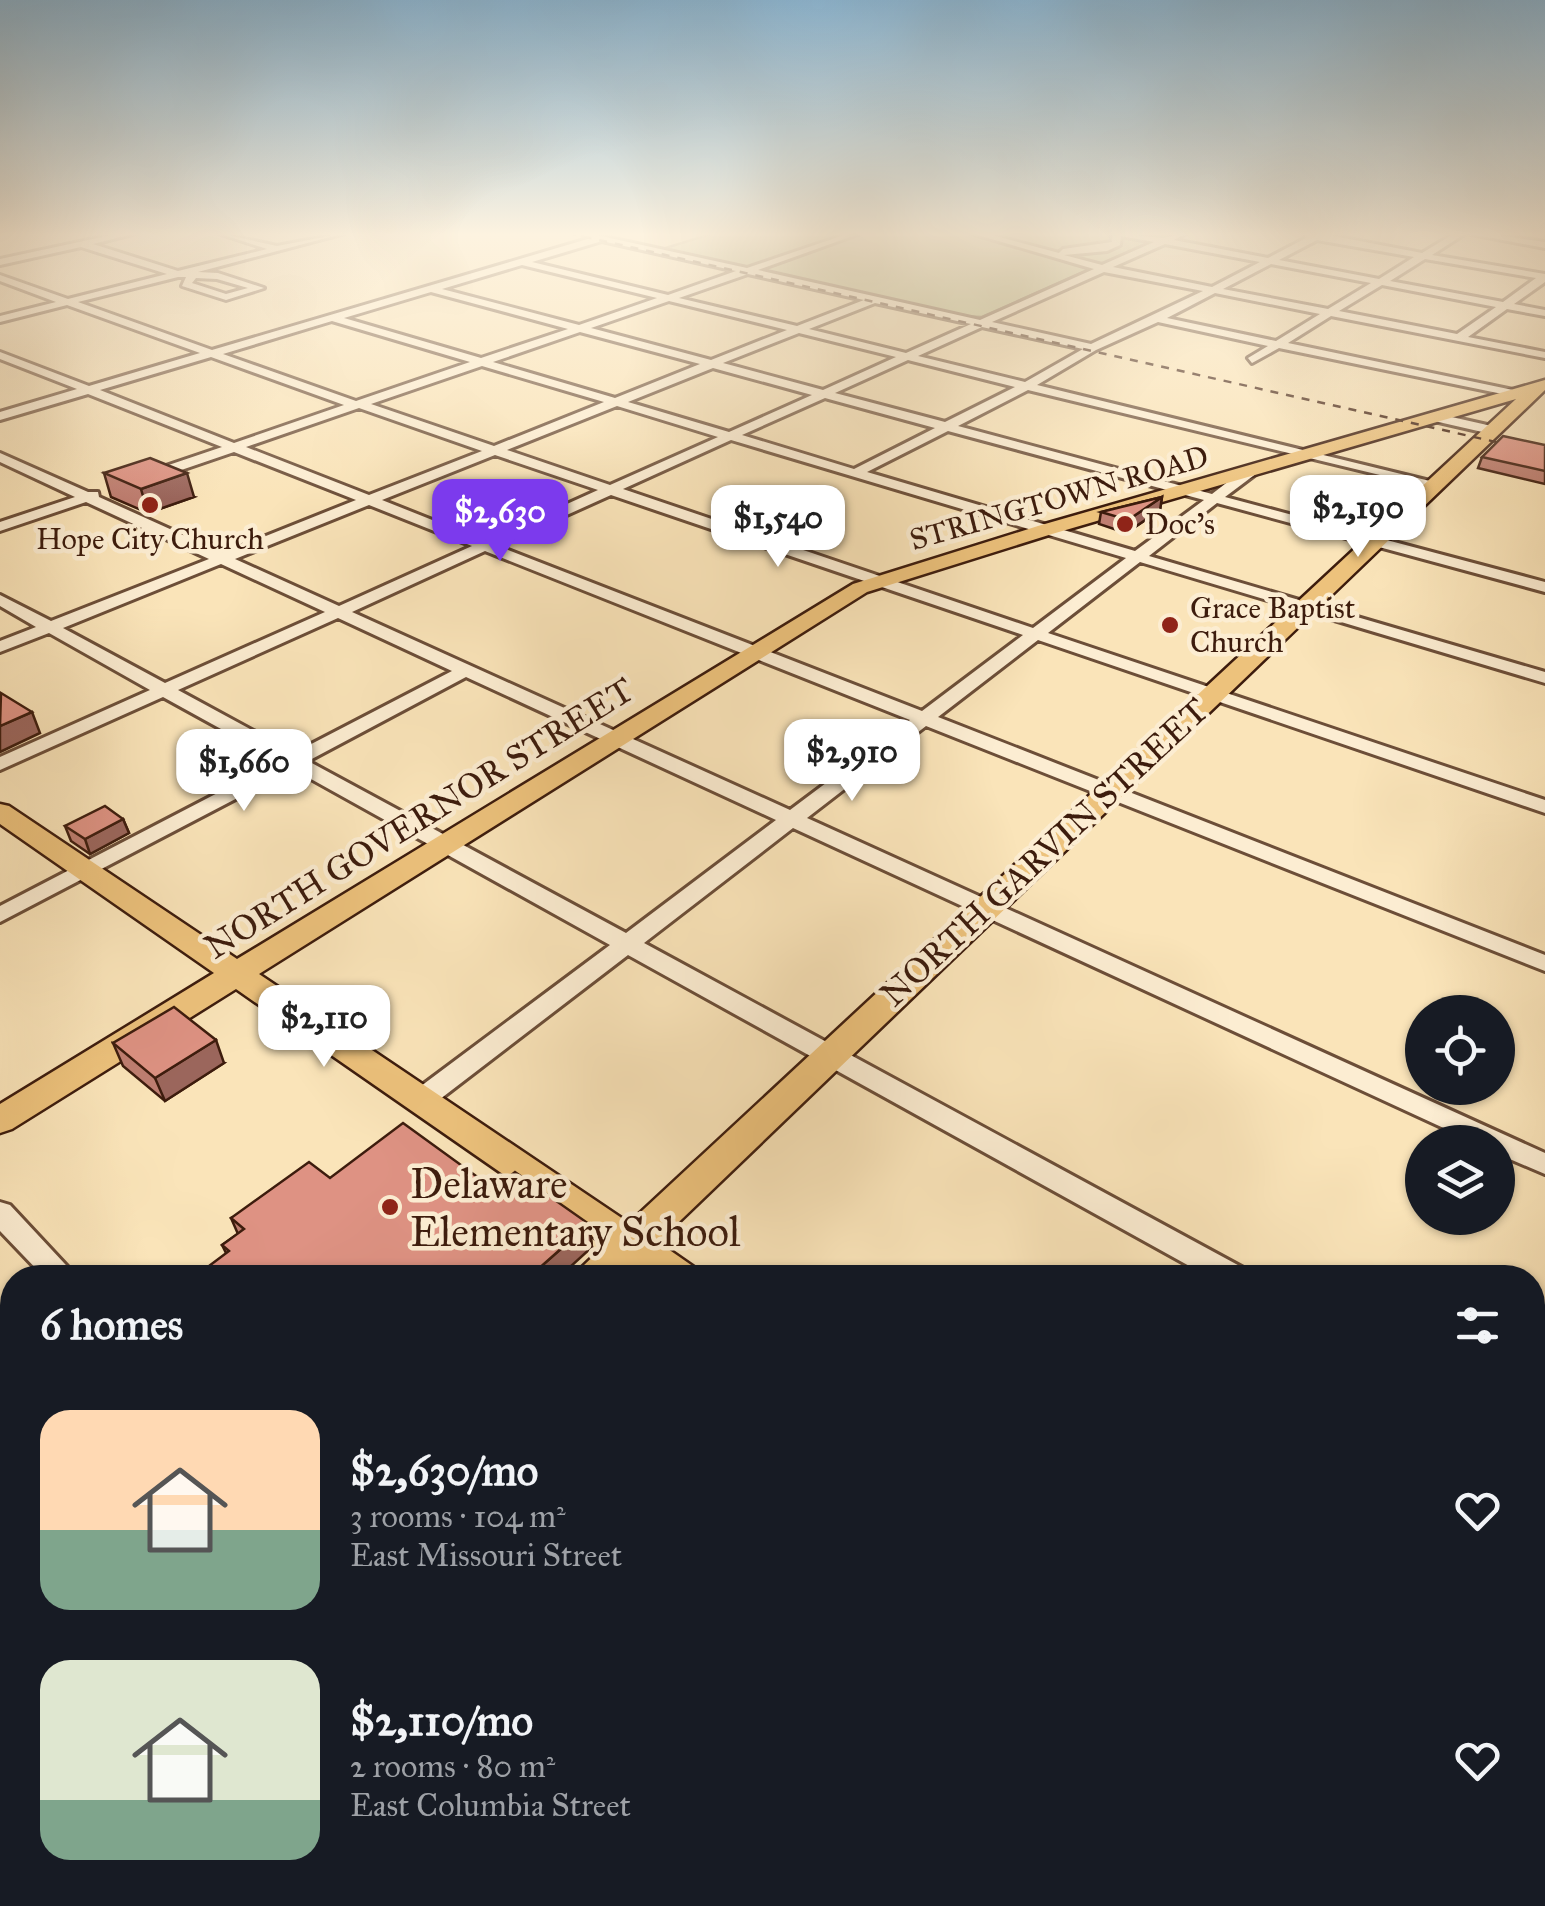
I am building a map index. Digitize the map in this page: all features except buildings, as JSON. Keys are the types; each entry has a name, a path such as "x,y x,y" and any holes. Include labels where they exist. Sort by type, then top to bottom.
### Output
{"main road":[{"name":"STRINGTOWN ROAD","path":"878,580 1532,389"},
{"name":"NORTH GARVIN STREET","path":"609,1265 1532,389"},
{"name":"NORTH GOVERNOR STREET","path":"0,1120 878,580"},
{"path":"0,812 662,1265"}],"street":[{"path":"121,322 1545,807"},
{"path":"0,416 320,322"},
{"path":"346,322 1545,678"},
{"path":"555,322 1545,587"},
{"path":"133,482 596,322"},
{"path":"765,322 1433,486"},
{"path":"0,647 818,322"},
{"path":"0,764 982,322 1092,348"},
{"path":"856,474 1092,348 1151,322"},
{"path":"1172,322 1278,345 1532,389"},
{"path":"1252,360 1315,322"},
{"path":"1376,322 1545,354"},
{"path":"1459,338 1481,322"},
{"path":"0,356 1545,964"},
{"path":"1434,417 1491,430"},
{"path":"0,457 94,495 221,559 1545,1164"},
{"path":"422,1099 1252,470"},
{"path":"0,527 94,495"},
{"path":"0,600 1213,1265"},
{"path":"0,915 466,671"},
{"path":"0,1213 51,1265"}],"railway":[{"path":"963,322 1545,453"}],"place":[{"name":"Hope City Church","path":"150,505"},
{"name":"Doc's","path":"1125,524"},
{"name":"Grace Baptist Church","path":"1170,625"},
{"name":"Delaware Elementary School","path":"390,1207"}]}
